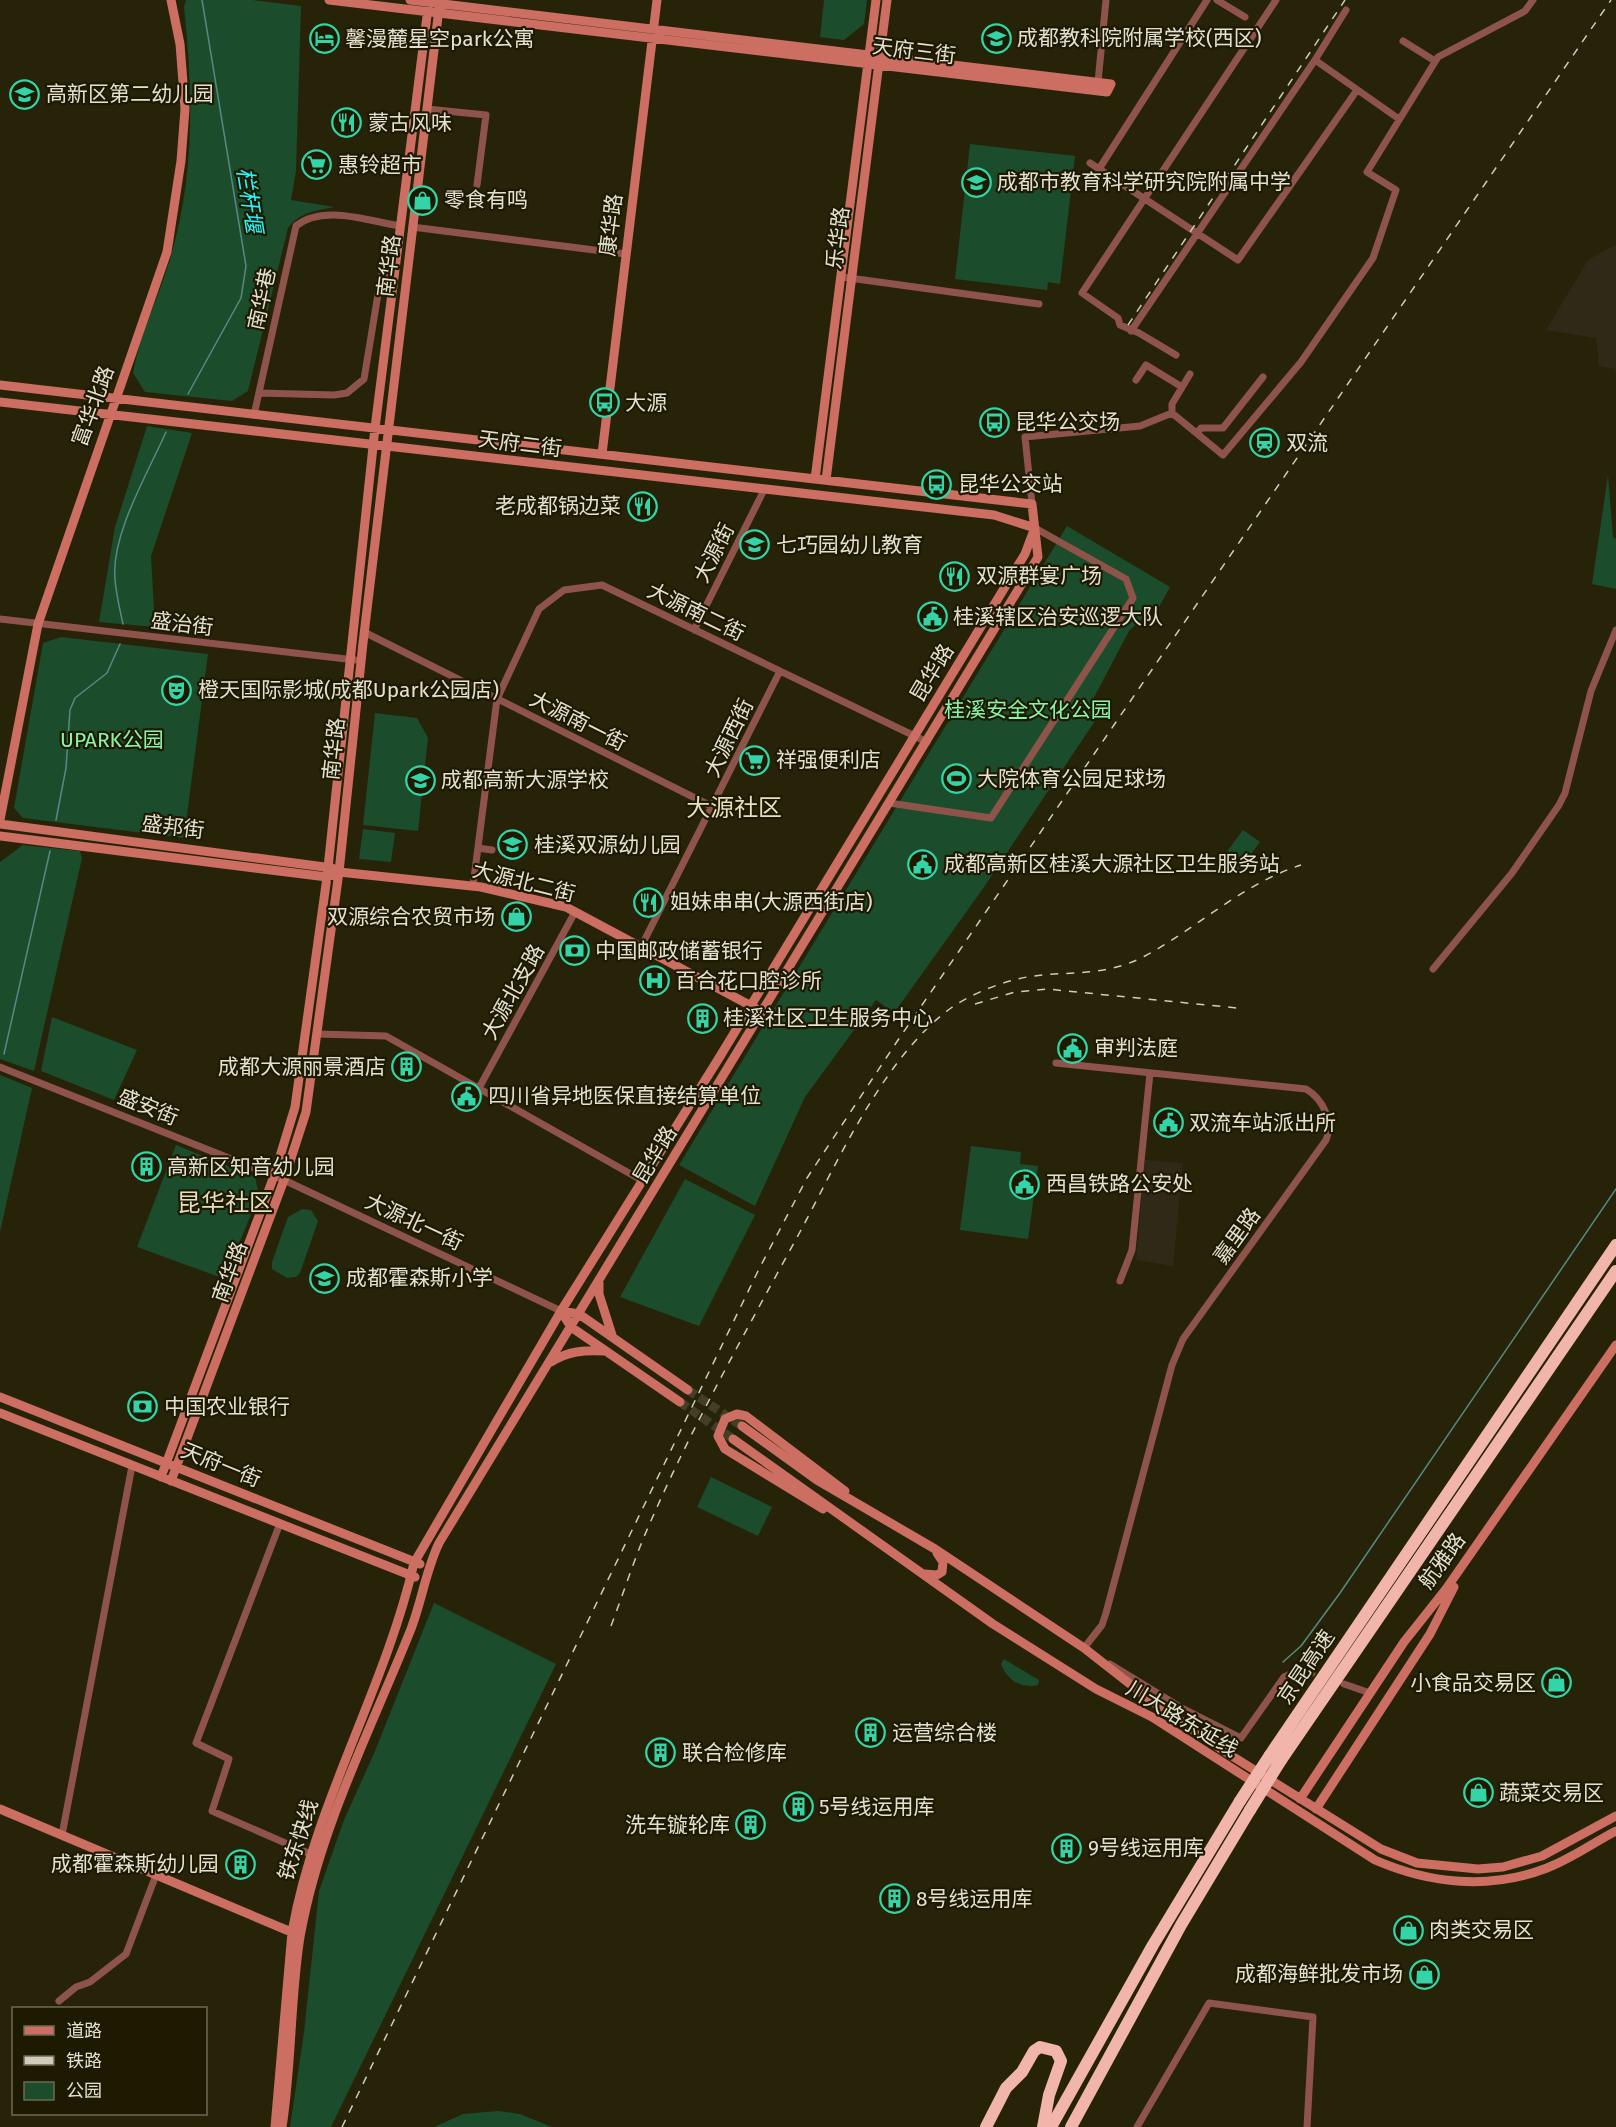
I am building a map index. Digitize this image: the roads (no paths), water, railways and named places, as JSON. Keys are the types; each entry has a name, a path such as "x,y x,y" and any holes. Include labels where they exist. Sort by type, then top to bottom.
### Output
{"highway":[{"name":"京昆高速","path":"1071,2127 1181,1925 1250,1810 1276,1757 1616,1245"},
{"name":"京昆高速","path":"1051,2127 1154,1945 1240,1801 1276,1757 1616,1271"},
{"path":"986,2127 1006,2088 1040,2047 1056,2051 1061,2061 1048,2095 1043,2127"}],"main road":[{"name":"富华北路","path":"0,822 38,624 167,252 181,161 184,109 183,69 176,17 171,0"},
{"name":"天府三街","path":"329,0 440,5 653,34 874,60 1111,84 1107,92 874,60"},
{"name":"天府三街","path":"410,0 428,5"},
{"name":"康华路","path":"602,454 657,0"},
{"name":"乐华路","path":"874,60 876,0"},
{"name":"乐华路","path":"820,479 874,60 887,0"},
{"name":"南华路","path":"171,1481 284,1180 306,1112 339,872 373,445 428,5"},
{"name":"南华路","path":"161,1477 274,1176 295,1107 356,660 364,632 440,5"},
{"name":"天府二街","path":"0,385 1032,504"},
{"name":"天府二街","path":"0,402 994,515 1035,528"},
{"path":"1032,504 1035,528"},
{"name":"昆华路","path":"411,1576 414,1563 561,1311 916,735 1025,554 1035,528"},
{"name":"昆华路","path":"425,1582 428,1566 445,1533 1038,557 1035,528"},
{"name":"盛邦街","path":"0,822 328,866 339,872"},
{"name":"盛邦街","path":"0,836 327,877"},
{"name":"大源北二街","path":"327,877 339,872 473,886 566,907 762,1013"},
{"path":"600,1279 599,1294 605,1320 614,1337"},
{"path":"561,1311 579,1314 688,1390"},
{"path":"561,1311 570,1327 680,1402"},
{"name":"航雅路","path":"1300,1799 1370,1693 1616,1345"},
{"path":"549,1364 564,1354 585,1350 605,1350"},
{"name":"航雅路","path":"1316,1809 1430,1634 1449,1594 1616,1356"},
{"name":"天府一街","path":"0,1397 414,1563 428,1566"},
{"name":"天府一街","path":"0,1413 279,1526 425,1582"},
{"path":"860,1529 725,1449 718,1436 721,1424 730,1416 746,1416 870,1511"},
{"name":"川大路东延线","path":"742,1426 817,1480 935,1549 1084,1648 1153,1702 1300,1799 1381,1849 1418,1863 1478,1869 1503,1867 1542,1856 1616,1816"},
{"name":"川大路东延线","path":"733,1439 993,1624 1096,1689 1152,1717 1340,1840 1406,1874 1444,1881 1505,1880 1546,1868 1616,1830"},
{"path":"922,1574 931,1576 942,1572 943,1562 935,1549"},
{"name":"铁东快线","path":"275,2127 296,1934 316,1856 405,1606 411,1576"},
{"name":"铁东快线","path":"316,1856 412,1626 425,1582"},
{"path":"0,1809 296,1934"},
{"name":"铁东快线","path":"282,2127 296,1934"}],"street":[{"path":"1098,82 1106,0"},
{"path":"1099,169 1207,0"},
{"path":"1217,0 1245,17"},
{"path":"1176,355 1139,333 1120,325 1118,318 1082,293 1276,0"},
{"path":"1172,413 1223,455 1301,362 1373,258 1396,190 1367,172 1438,57 1525,11 1533,0"},
{"path":"1131,331 1315,60 1346,10"},
{"path":"1403,41 1436,61"},
{"path":"1315,60 1400,119"},
{"path":"1090,163 1238,260 1357,90"},
{"path":"427,109 486,115 477,185"},
{"name":"南华巷","path":"254,415 296,226 306,218 321,215 400,226"},
{"path":"412,227 626,254"},
{"path":"259,393 334,395 347,393 364,380 381,276 393,278"},
{"path":"846,278 1040,304"},
{"path":"1136,380 1146,365 1182,387"},
{"path":"1172,413 1172,404 1190,374"},
{"path":"1197,433 1201,428 1223,428 1263,377"},
{"path":"1032,504 1025,437 1140,426 1172,413"},
{"name":"大源街","path":"694,630 764,490"},
{"path":"890,803 992,818 1132,598 1126,579 1035,528"},
{"name":"大源南二街","path":"473,886 497,699 539,609 564,590 602,585 927,742"},
{"name":"盛治街","path":"0,619 356,660"},
{"path":"1433,969 1512,873 1559,805 1565,793 1592,691 1616,630"},
{"name":"大源南一街","path":"364,632 713,807"},
{"name":"大源西街","path":"641,947 780,672"},
{"path":"478,848 492,850"},
{"name":"大源北支路","path":"479,1088 575,912"},
{"path":"318,1034 386,1036 643,1181"},
{"name":"嘉里路","path":"1056,1063 1306,1089 1323,1106 1329,1132 1326,1140 1183,1339 1172,1365 1106,1613 1102,1625 1084,1648"},
{"name":"盛安街","path":"0,1067 284,1180"},
{"path":"1120,1281 1132,1251 1150,1073"},
{"name":"大源北一街","path":"284,1180 561,1311"},
{"path":"62,1835 132,1466"},
{"path":"279,1526 196,1743 229,1759 212,1811 316,1856"},
{"path":"1084,1648 1180,1707 1241,1738 1284,1677 1297,1671 1312,1673"},
{"path":"1344,1684 1370,1693"},
{"path":"59,2001 76,1987 90,1982 126,1954 156,1875"},
{"path":"1137,2127 1209,2003 1313,2017 1307,2127"}],"waterway":[{"name":"栏杆堰","path":"188,394 241,298 246,266 202,0"},
{"name":"栏杆堰","path":"123,624 115,579 115,561 119,543 132,504 166,432"},
{"name":"栏杆堰","path":"56,820 66,768 70,710 75,698 107,673 120,644"},
{"name":"栏杆堰","path":"4,1054 50,851"},
{"path":"1283,1662 1301,1646 1340,1593 1616,1189"}],"tunnel":[{"path":"688,1390 742,1426"},
{"path":"680,1402 733,1439"}],"railway":[{"path":"1128,325 1345,0"},
{"path":"342,2127 759,1269 807,1178 896,1043 1611,0"},
{"path":"611,1626 650,1523 722,1375 866,1110 905,1053 927,1028 951,1008 997,985 1027,977 1101,970 1130,963 1164,945 1240,894 1301,865"},
{"path":"975,1004 1015,992 1047,989 1237,1008"}],"place":[{"name":"成都教科院附属学校(西区)","path":"996,38"},
{"name":"馨漫麓星空park公寓","path":"324,39"},
{"name":"高新区第二幼儿园","path":"25,94"},
{"name":"蒙古风味","path":"347,123"},
{"name":"惠铃超市","path":"317,165"},
{"name":"成都市教育科学研究院附属中学","path":"976,182"},
{"name":"零食有鸣","path":"423,200"},
{"name":"大源","path":"604,403"},
{"name":"昆华公交场","path":"994,422"},
{"name":"双流","path":"1265,443"},
{"name":"昆华公交站","path":"937,484"},
{"name":"老成都锅边菜","path":"642,506"},
{"name":"七巧园幼儿教育","path":"755,545"},
{"name":"双源群宴广场","path":"955,576"},
{"name":"桂溪辖区治安巡逻大队","path":"932,617"},
{"name":"橙天国际影城(成都Upark公园店)","path":"177,690"},
{"name":"祥强便利店","path":"755,760"},
{"name":"大院体育公园足球场","path":"956,779"},
{"name":"成都高新大源学校","path":"420,780"},
{"name":"桂溪双源幼儿园","path":"513,845"},
{"name":"成都高新区桂溪大源社区卫生服务站","path":"923,864"},
{"name":"姐妹串串(大源西街店)","path":"649,902"},
{"name":"双源综合农贸市场","path":"516,917"},
{"name":"中国邮政储蓄银行","path":"574,951"},
{"name":"百合花口腔诊所","path":"654,981"},
{"name":"桂溪社区卫生服务中心","path":"702,1018"},
{"name":"审判法庭","path":"1073,1048"},
{"name":"成都大源丽景酒店","path":"407,1067"},
{"name":"四川省异地医保直接结算单位","path":"467,1096"},
{"name":"双流车站派出所","path":"1168,1123"},
{"name":"高新区知音幼儿园","path":"146,1167"},
{"name":"西昌铁路公安处","path":"1025,1184"},
{"name":"成都霍森斯小学","path":"325,1278"},
{"name":"中国农业银行","path":"143,1407"},
{"name":"小食品交易区","path":"1557,1683"},
{"name":"运营综合楼","path":"871,1733"},
{"name":"联合检修库","path":"661,1753"},
{"name":"蔬菜交易区","path":"1478,1793"},
{"name":"5号线运用库","path":"798,1807"},
{"name":"洗车镟轮库","path":"751,1825"},
{"name":"9号线运用库","path":"1067,1848"},
{"name":"成都霍森斯幼儿园","path":"240,1864"},
{"name":"8号线运用库","path":"895,1899"},
{"name":"肉类交易区","path":"1408,1930"},
{"name":"成都海鲜批发市场","path":"1424,1974"}],"district":[{"name":"大源社区","path":"734,808"},
{"name":"昆华社区","path":"225,1203"}],"park label":[{"name":"桂溪安全文化公园","path":"1028,710"},
{"name":"UPARK公园","path":"112,740"}]}
